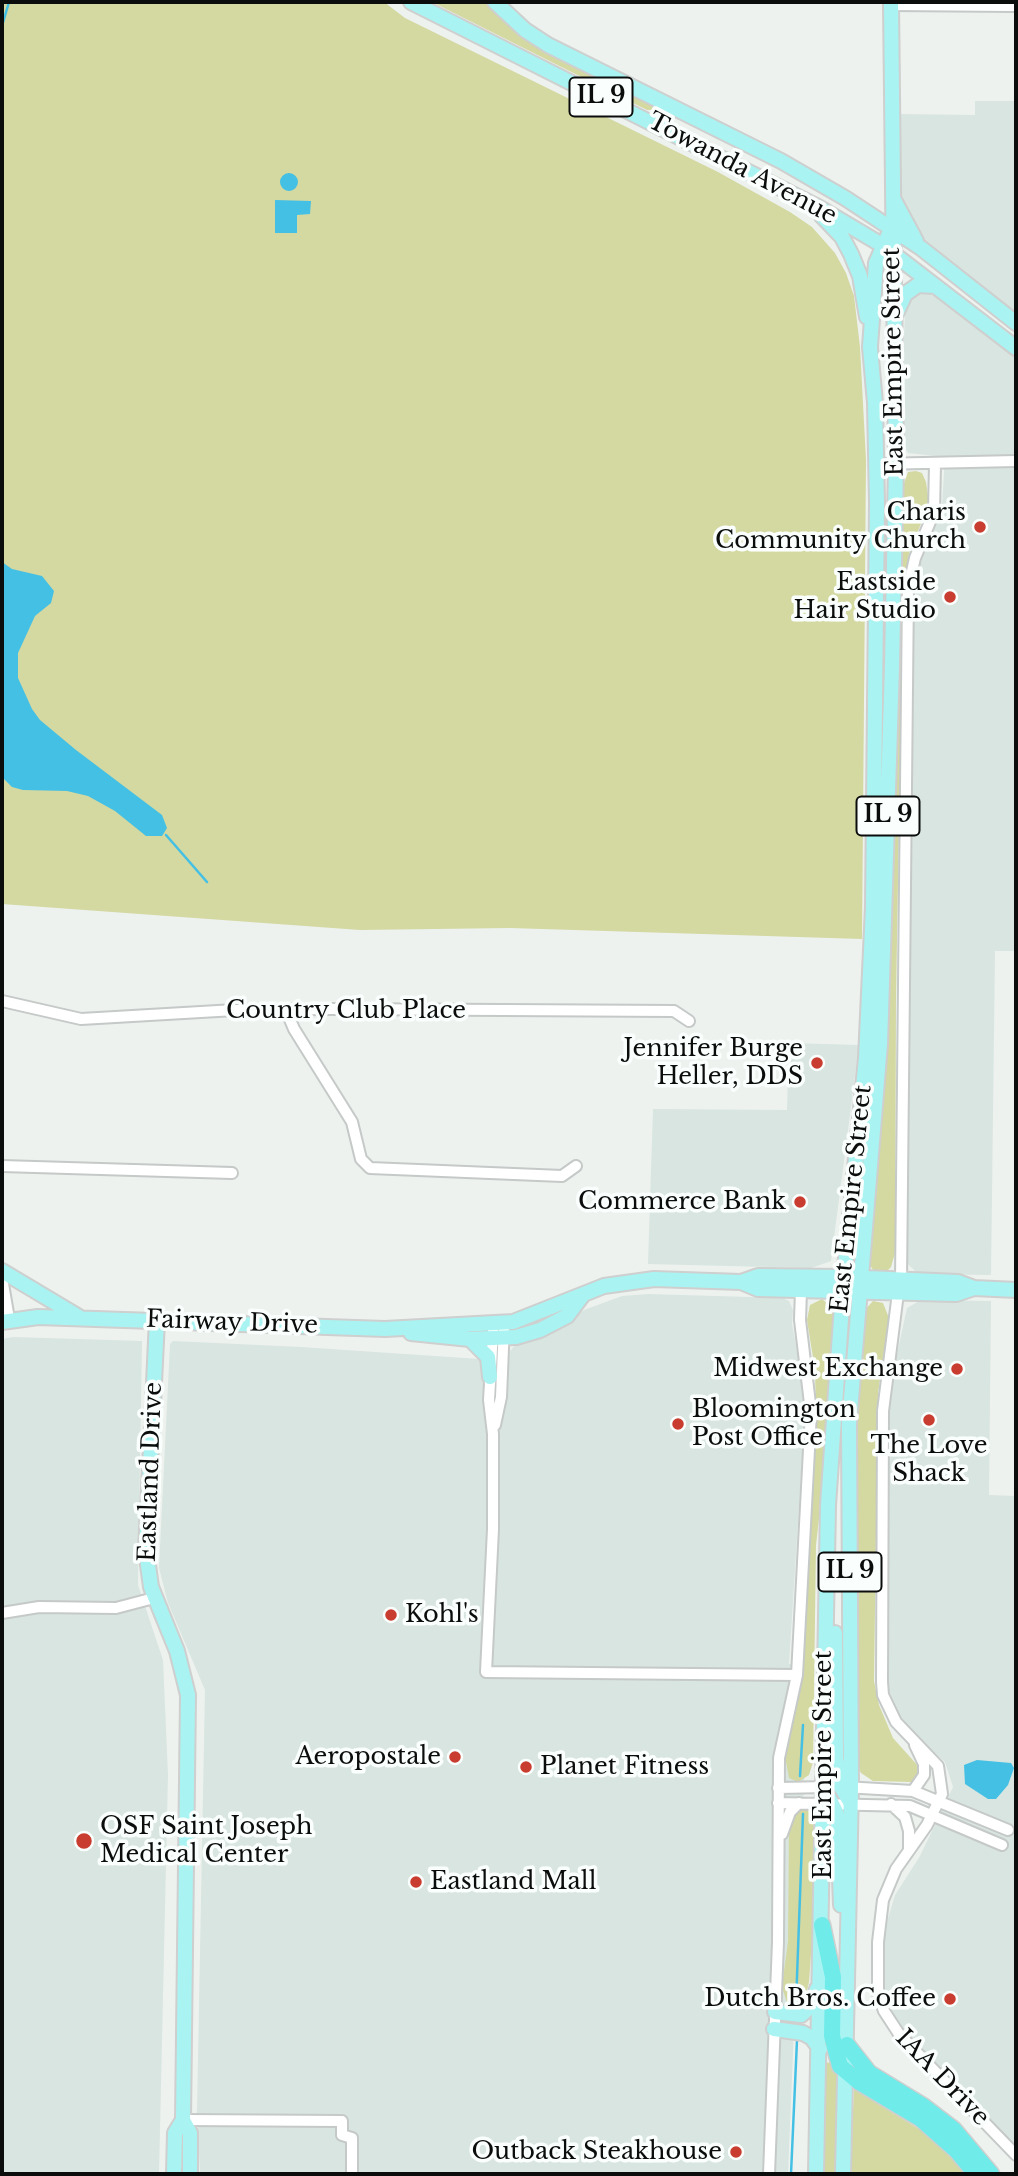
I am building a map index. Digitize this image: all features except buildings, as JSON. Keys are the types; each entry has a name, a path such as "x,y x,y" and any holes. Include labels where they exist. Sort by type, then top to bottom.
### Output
{"highway":[{"path":"822,1925 833,1977 834,2050 847,2073 921,2119 956,2150 976,2174"},
{"path":"847,2045 869,2073 923,2106 953,2129 991,2174"}],"main road":[{"name":"Towanda Avenue","path":"411,2 792,192 887,249 1016,348"},
{"name":"Towanda Avenue","path":"495,2 525,30 548,45 781,161 892,228 1016,323"},
{"name":"East Empire Street","path":"843,2174 851,1804 846,1787 849,1424 884,971 895,464 893,320 887,249 892,228 891,4"},
{"path":"657,124 667,103"},
{"name":"IL 9","path":"792,192 833,227 851,254 863,286 870,347"},
{"path":"891,195 902,220 921,248"},
{"name":"East Empire Street","path":"816,2174 828,1803 824,1787 825,1588 843,1284 866,1058 871,969 877,464 870,347 876,263 887,249"},
{"path":"893,320 905,294 918,285 935,286"},
{"path":"2,1270 80,1318"},
{"name":"Fairway Drive","path":"6,1320 157,1320 527,1334 567,1316 582,1296 604,1286 635,1281 741,1282 758,1276 899,1287 958,1282 974,1288 1016,1290"},
{"name":"Fairway Drive","path":"741,1282 758,1290 802,1290 843,1284"},
{"name":"Eastland Drive","path":"157,1320 146,1550 154,1598 177,1651 189,1707 183,2120 190,2133 190,2174"},
{"name":"Fairway Drive","path":"385,1329 470,1339 498,1331"},
{"path":"470,1339 488,1357 490,1377"},
{"path":"825,1588 834,1610 836,1758 846,1787"},
{"path":"828,1803 838,1825 842,1933 849,1946"},
{"path":"775,2012 788,2016 804,2013 813,2004 822,1971"},
{"path":"774,2029 803,2033 812,2038 820,2049"},
{"name":"Eastland Drive","path":"174,2174 175,2133 183,2120"}],"street":[{"path":"891,4 1016,6"},
{"path":"877,464 1016,461"},
{"path":"909,1851 932,1815 942,1786 937,1766 890,1712 883,1695 883,1411 899,1287 908,589 915,558 934,512 935,464"},
{"name":"Country Club Place","path":"2,1001 54,1014 103,1020 168,1013 286,1010 674,1011 689,1021"},
{"path":"286,1010 294,1029 352,1122 361,1159 370,1168 562,1176 576,1166"},
{"path":"2,1167 232,1173"},
{"path":"2,1278 6,1320"},
{"path":"769,2174 780,1841 780,1749 797,1675 811,1412 800,1320 802,1290"},
{"path":"498,1331 490,1377 493,1529 486,1672 797,1675"},
{"path":"493,1434 500,1396 498,1331"},
{"path":"2,1613 47,1606 116,1608 154,1598"},
{"path":"913,1791 924,1774 924,1764 914,1742"},
{"path":"778,1788 846,1787 913,1791 1008,1830"},
{"path":"778,1803 911,1806 1002,1845"},
{"path":"780,1841 786,1820 799,1803"},
{"path":"891,1804 905,1817 909,1831 909,1851"},
{"name":"IAA Drive","path":"909,1851 896,1869 883,1900 878,1942 878,1994 884,2011 899,2034 1016,2155"},
{"path":"183,2120 342,2122 342,2135 352,2138 352,2174"}],"shaded area":[{"path":"975,101 1016,101 1016,317 920,240 899,200 895,114 975,115"},
{"path":"923,291 948,302 1016,356 1016,951 995,951 991,1275 918,1274 908,1264 903,1202 913,618 918,570 942,506 945,457 908,453 900,440 905,312 911,297"},
{"path":"789,1043 859,1045 831,1261 811,1268 648,1264 653,1109 787,1110"},
{"path":"648,1294 783,1298 789,1301 793,1310 792,1324 802,1376 804,1427 789,1664 809,1665 788,2174 200,2174 197,2111 205,1690 168,1603 159,1568 170,1344 173,1341 301,1347 509,1361 510,1351 517,1343 565,1324 584,1310 622,1296"},
{"path":"921,1300 991,1301 989,1495 1016,1496 1016,2147 903,2032 892,2017 883,1991 884,1932 895,1895 920,1856 953,1787 945,1762 917,1737 899,1715 887,1686 890,1386 907,1308"},
{"name":"OSF Saint Joseph Medical Center","path":"13,1337 142,1341 138,1585 163,1660 168,1775 159,2174 2,2174 2,1339"}],"green space":[{"path":"2,2 384,2 405,18 718,172 812,227 835,253 846,273 854,296 860,347 866,460 862,939 510,928 360,930 2,904"},
{"path":"432,2 488,2 649,102 656,110 647,110"},
{"path":"908,472 922,473 926,482 929,503 909,554 903,585 895,1253 891,1267 885,1273 874,1271 869,1264 889,990 901,492"},
{"path":"822,1299 833,1308 833,1320 823,1484 816,1545 813,1762 809,1775 798,1782 789,1778 785,1756 802,1677 816,1416 815,1370 807,1320 810,1305"},
{"path":"873,1301 883,1303 889,1318 878,1393 874,1681 879,1705 893,1738 919,1767 916,1780 911,1782 873,1781 861,1773 857,1764 856,1419 864,1311"},
{"path":"806,1809 813,1814 816,1823 817,1872 809,1982 803,2009 789,2009 782,1987 788,1941 789,1827 797,1810"},
{"path":"825,2062 830,2063 840,2081 837,2174 821,2174"},
{"path":"854,2089 927,2134 967,2174 850,2174"}],"water":[{"path":"289,173 296,175 296,189 289,191 282,189 280,182 282,175"},
{"path":"275,200 311,201 310,214 297,215 297,233 275,233"},
{"path":"2,562 12,569 42,576 54,591 51,603 35,616 18,653 18,678 32,709 40,720 76,750 162,815 167,828 162,836 146,836 115,811 88,796 67,791 23,790 12,787 2,777"},
{"path":"977,1760 1011,1763 1014,1768 1008,1785 996,1799 988,1799 965,1784 964,1765"}],"waterway":[{"path":"2,26 9,2"},
{"path":"166,835 207,882"},
{"path":"800,1776 803,1725"},
{"path":"796,2004 803,1814"},
{"path":"791,2174 797,2040"}],"place":[{"name":"Charis Community Church","path":"980,527"},
{"name":"Eastside Hair Studio","path":"950,597"},
{"name":"Jennifer Burge Heller, DDS","path":"817,1063"},
{"name":"Commerce Bank","path":"800,1202"},
{"name":"Midwest Exchange","path":"957,1369"},
{"name":"The Love Shack","path":"929,1420"},
{"name":"Bloomington Post Office","path":"678,1424"},
{"name":"Kohl's","path":"391,1615"},
{"name":"Aeropostale","path":"455,1757"},
{"name":"Planet Fitness","path":"526,1767"},
{"name":"OSF Saint Joseph Medical Center","path":"84,1841"},
{"name":"Eastland Mall","path":"416,1882"},
{"name":"Dutch Bros. Coffee","path":"950,1999"},
{"name":"Outback Steakhouse","path":"736,2152"}]}
